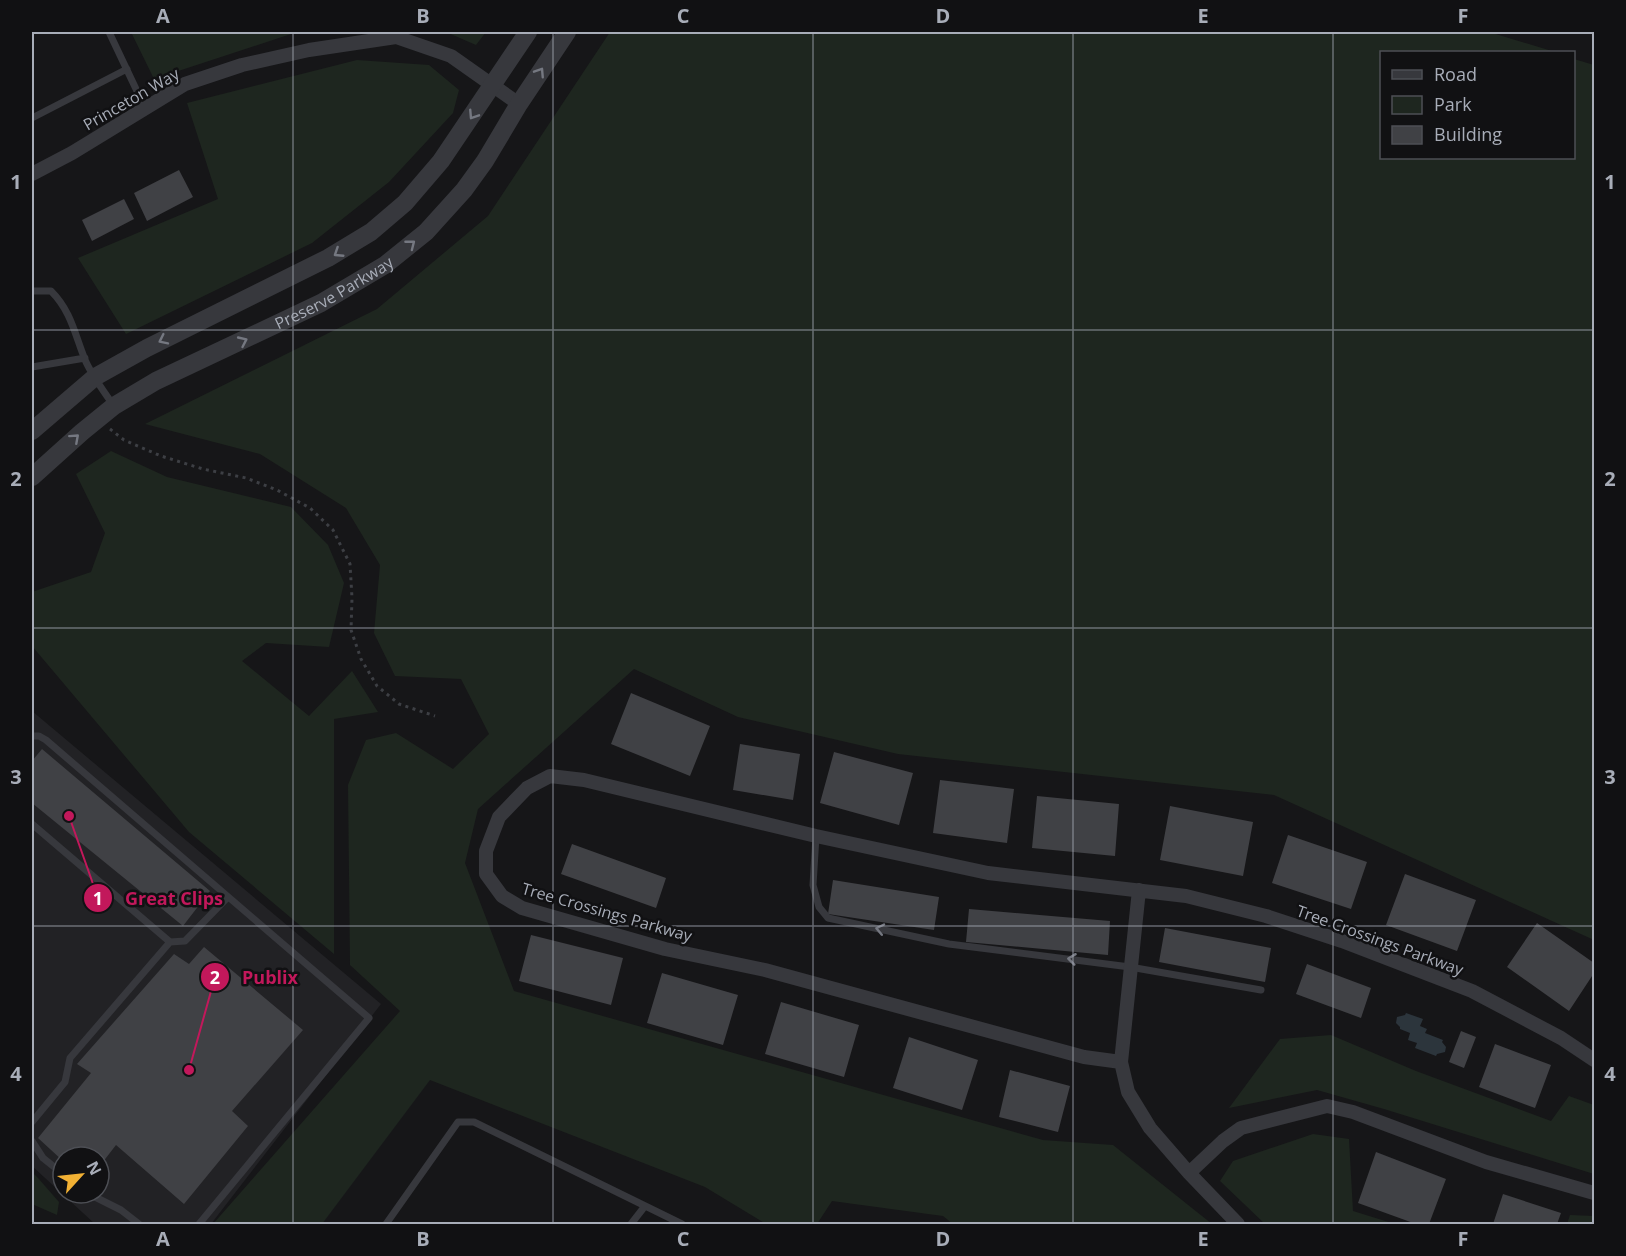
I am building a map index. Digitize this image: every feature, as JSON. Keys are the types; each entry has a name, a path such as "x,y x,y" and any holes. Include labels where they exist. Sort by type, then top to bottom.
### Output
{"street":[{"name":"Preserve Parkway","path":"32,431 95,377 147,348 328,258 370,232 405,203 441,161 528,32"},
{"name":"Preserve Parkway","path":"32,477 114,406 156,381 321,303 385,265 426,232 464,190 485,161 519,104 567,32"},
{"name":"Princeton Way","path":"32,174 72,153 185,84 243,64 309,50 396,37 451,56 519,104"},
{"name":"Tree Crossings Parkway","path":"1121,1062 1084,1057 765,970 665,949 522,908 502,896 486,874 486,851 499,817 527,788 550,776 584,780 816,836 988,873 1197,898 1266,916 1342,941 1472,991 1561,1038 1594,1060"},
{"path":"1139,890 1121,1062 1128,1092 1150,1128 1238,1224"},
{"path":"1189,1173 1223,1141 1241,1128 1327,1106 1353,1112 1486,1162 1594,1193"}],"lane":[{"path":"109,32 145,108"},
{"path":"32,118 127,69"},
{"path":"32,291 51,291 61,301 85,358 114,406"},
{"path":"32,367 85,358"},
{"path":"32,736 39,736 46,740 369,1018 199,1224"},
{"path":"32,824 170,942 185,941 228,897"},
{"path":"816,836 813,885 819,907 828,918 949,944 1130,967 1261,990"},
{"path":"32,1122 65,1083 70,1058 170,942"},
{"path":"386,1224 458,1122 474,1122 682,1224"},
{"path":"32,1142 43,1158 51,1164"},
{"path":"111,1205 139,1224"},
{"path":"631,1224 645,1206"}],"path":[{"path":"97,419 124,440 161,456 203,469 246,478 277,490 310,508 333,530 350,564 351,630 361,659 377,686 399,704 435,716"}],"shaded area":[{"path":"32,711 381,1004 211,1224 95,1224 74,1205 111,1205 111,1145 51,1145 51,1183 32,1166"},
{"path":"1406,1013 1423,1019 1420,1026 1427,1029 1425,1033 1443,1040 1446,1047 1445,1052 1436,1056 1415,1048 1417,1043 1408,1040 1410,1033 1400,1029 1396,1023 1397,1017"}],"green space":[{"path":"131,32 297,32 154,79"},
{"path":"446,32 486,32 476,45"},
{"path":"610,32 1489,32 1552,51 1380,51 1380,159 1575,159 1575,59 1594,65 1594,940 1274,795 898,754 738,717 634,669 478,809 465,863 514,991 1043,1140 1113,1145 1212,1224 953,1224 943,1216 832,1201 817,1224 766,1224 705,1187 430,1080 322,1224 213,1224 400,1011 350,965 348,785 366,740 396,733 453,769 489,734 461,679 395,676 374,633 380,565 346,508 260,454 145,424 377,309 488,216"},
{"path":"357,60 429,65 459,90 453,113 389,182 312,243 126,334 78,258 218,199 187,103"},
{"path":"111,451 167,477 291,507 328,545 344,583 329,647 266,643 242,661 309,716 352,671 378,712 334,719 334,954 189,832 32,646 32,592 91,572 105,533 76,474"},
{"path":"1331,1035 1416,1071 1551,1121 1569,1096 1594,1105 1594,1174 1317,1090 1229,1108 1280,1039"},
{"path":"1313,1134 1349,1139 1353,1211 1395,1224 1265,1224 1220,1181 1233,1161"},
{"path":"32,1172 51,1193 51,1205 59,1205 57,1215 32,1204"},
{"path":"1570,1215 1594,1216 1594,1224 1567,1224"}],"building":[{"path":"179,170 193,197 147,221 134,193"},
{"path":"124,199 134,219 92,241 82,220"},
{"path":"631,693 710,726 690,776 611,744"},
{"path":"740,744 800,754 793,800 733,790"},
{"path":"42,749 210,891 183,926 32,803 32,761"},
{"path":"834,752 913,773 899,825 820,803"},
{"path":"940,780 1014,789 1007,843 933,833"},
{"path":"1037,796 1119,804 1115,856 1032,848"},
{"path":"1170,806 1253,822 1243,876 1160,860"},
{"path":"1288,835 1367,862 1351,909 1272,883"},
{"path":"572,844 666,878 656,908 561,874"},
{"path":"1405,874 1476,900 1457,951 1386,925"},
{"path":"833,880 939,897 934,930 828,914"},
{"path":"969,909 1110,921 1108,955 966,942"},
{"path":"1537,923 1594,963 1594,973 1569,1011 1507,967"},
{"path":"1165,928 1271,948 1265,982 1159,962"},
{"path":"531,935 623,958 611,1005 519,981"},
{"path":"204,947 303,1030 232,1111 248,1126 184,1204 116,1145 111,1151 111,1145 51,1145 51,1150 38,1138 91,1073 77,1064 174,954 189,964"},
{"path":"1307,964 1371,988 1361,1018 1296,994"},
{"path":"662,973 738,995 723,1045 647,1023"},
{"path":"781,1002 859,1025 844,1077 765,1054"},
{"path":"1461,1031 1476,1037 1464,1068 1449,1062"},
{"path":"909,1037 978,1060 962,1110 893,1088"},
{"path":"1495,1044 1551,1065 1535,1108 1479,1087"},
{"path":"1010,1070 1070,1086 1058,1132 999,1117"},
{"path":"1376,1152 1446,1179 1429,1224 1416,1224 1358,1203"},
{"path":"1503,1194 1561,1213 1557,1224 1493,1224"}],"place":[{"name":"Great Clips","path":"69,816"},
{"name":"Publix","path":"189,1070"}]}
